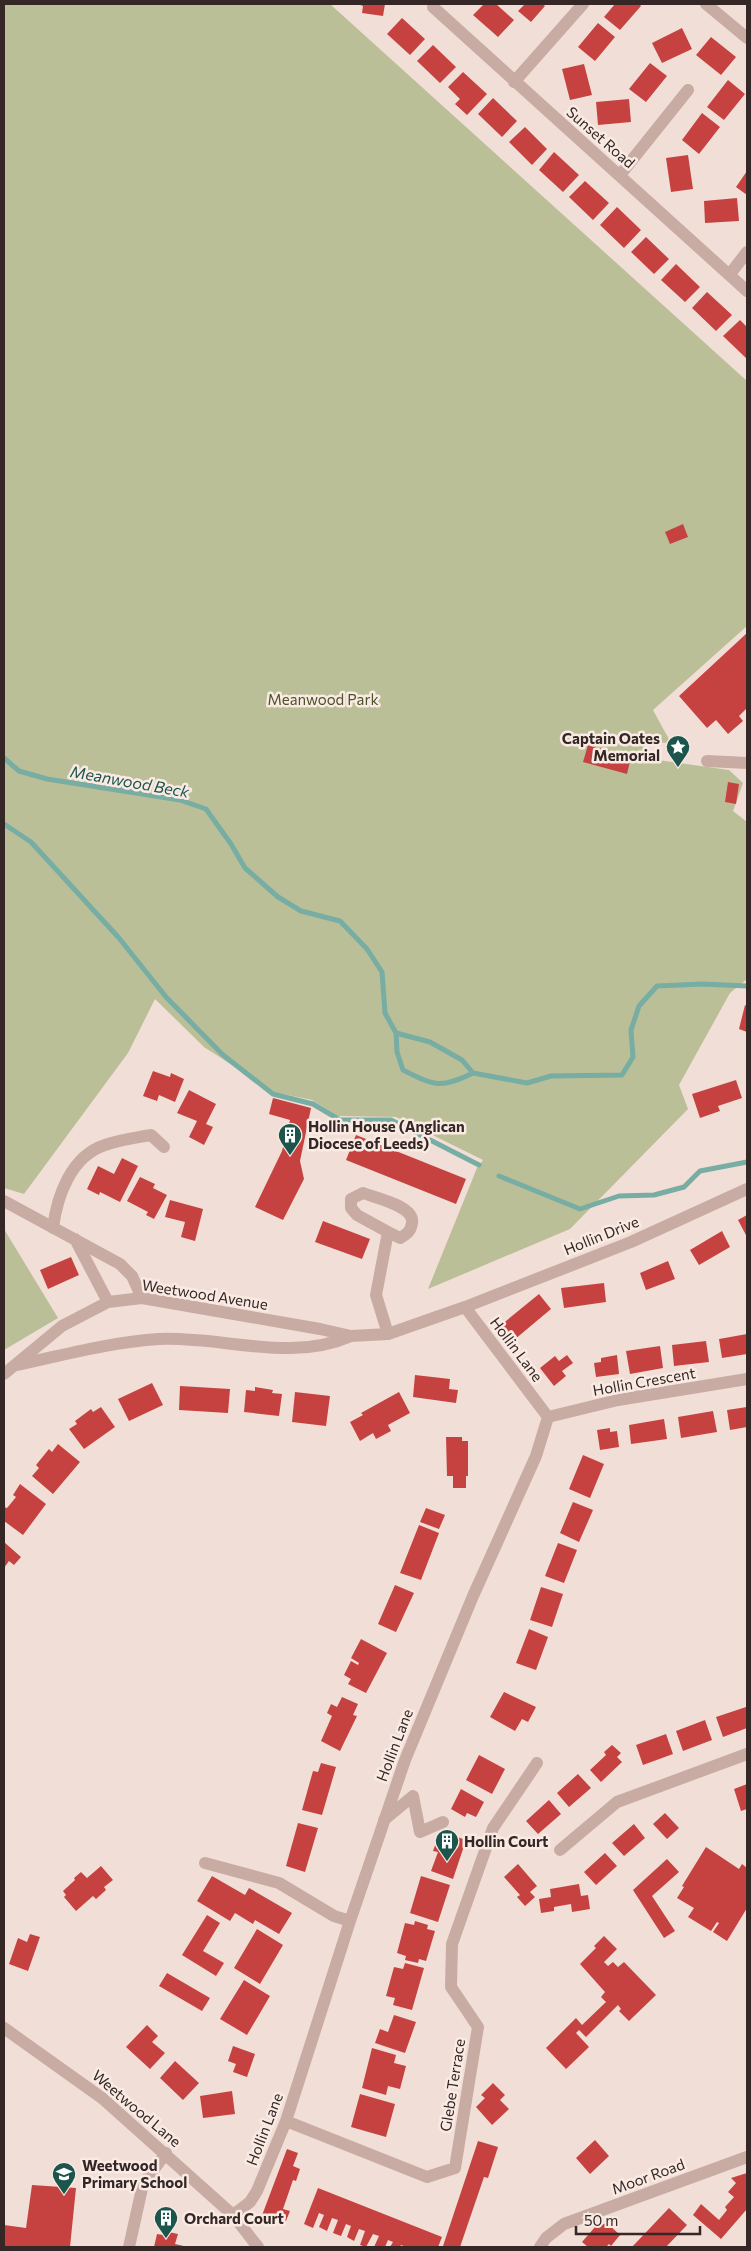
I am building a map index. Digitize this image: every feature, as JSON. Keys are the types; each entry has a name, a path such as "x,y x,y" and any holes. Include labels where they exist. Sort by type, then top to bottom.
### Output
{"street":[{"path":"514,82 583,4"},
{"path":"706,4 747,38"},
{"name":"Sunset Road","path":"433,7 747,291"},
{"path":"620,175 688,90"},
{"path":"730,274 747,252"},
{"path":"707,761 747,763"},
{"path":"53,1228 61,1191 78,1164 88,1154 103,1145 151,1135 164,1147"},
{"name":"Hollin Drive","path":"465,1307 631,1242 747,1189"},
{"path":"363,1193 408,1210 413,1218 412,1226 408,1233 400,1238 388,1232 357,1215 351,1208 351,1200 363,1193"},
{"path":"4,1201 120,1264 132,1276 142,1298"},
{"path":"388,1232 376,1295 388,1334"},
{"path":"75,1239 108,1302"},
{"name":"Weetwood Avenue","path":"8,1370 62,1326 108,1302 142,1298 351,1336 388,1334 465,1307"},
{"name":"Hollin Lane","path":"233,2215 250,2202 257,2191 286,2121 350,1921 405,1760 473,1596 536,1456 548,1417 465,1307"},
{"name":"Weetwood Avenue","path":"8,1370 95,1347 160,1339 237,1343 291,1349 334,1343 351,1336"},
{"name":"Hollin Crescent","path":"548,1417 618,1400 747,1379"},
{"path":"560,1850 616,1802 747,1754"},
{"name":"Glebe Terrace","path":"286,2121 428,2177 455,2168 478,2027 452,1987 452,1944 493,1828 537,1763"},
{"path":"384,1820 413,1796 420,1832 443,1822"},
{"path":"205,1863 279,1883 334,1916 350,1921"},
{"name":"Weetwood Lane","path":"4,2028 102,2098 166,2153 233,2215 258,2247"},
{"path":"130,2247 143,2184 166,2153"},
{"name":"Moor Road","path":"540,2247 546,2238 564,2224 747,2157"}],"green space":[{"name":"Meanwood Park","path":"4,4 330,4 747,381 747,626 653,710 671,743 641,742 651,759 729,770 743,783 733,811 747,822 747,979 730,993 679,1085 688,1109 570,1229 428,1289 477,1168 483,1160 396,1117 338,1116 312,1100 274,1092 204,1047 155,999 128,1053 24,1194 4,1188"},
{"path":"4,1229 58,1318 4,1350"}],"building":[{"path":"358,4 385,4 383,16 362,13 363,6"},
{"path":"484,4 496,4 514,20 498,37 473,15"},
{"path":"525,4 542,4 545,6 531,22 518,11"},
{"path":"615,4 639,4 641,6 620,30 604,17"},
{"path":"402,18 425,39 410,55 387,34"},
{"path":"598,23 615,37 595,61 578,47"},
{"path":"682,28 692,49 662,63 652,43"},
{"path":"711,37 736,57 721,75 696,55"},
{"path":"433,45 456,67 440,83 417,61"},
{"path":"650,63 667,76 646,102 629,89"},
{"path":"584,64 592,95 570,100 562,69"},
{"path":"463,72 487,94 467,115 455,104 460,99 448,87"},
{"path":"728,80 745,94 724,120 707,107"},
{"path":"493,98 517,121 502,137 478,114"},
{"path":"629,99 631,122 598,125 596,102"},
{"path":"702,113 720,127 699,154 682,140"},
{"path":"525,127 547,149 532,165 509,142"},
{"path":"554,152 579,175 563,192 539,170"},
{"path":"688,155 693,189 671,192 666,158"},
{"path":"747,171 747,195 736,187"},
{"path":"585,181 609,203 593,220 569,197"},
{"path":"737,198 739,221 705,223 704,201"},
{"path":"617,207 641,230 624,248 600,225"},
{"path":"646,237 669,259 654,274 631,252"},
{"path":"676,264 700,287 685,302 661,280"},
{"path":"707,292 732,315 716,331 692,308"},
{"path":"740,320 747,327 747,359 723,336"},
{"path":"683,524 688,537 670,544 665,532"},
{"path":"747,633 747,708 739,716 743,721 728,734 716,720 707,728 679,696"},
{"path":"588,745 631,757 627,774 583,762"},
{"path":"728,782 739,784 736,804 725,802"},
{"path":"745,1005 747,1006 747,1032 739,1029"},
{"path":"153,1071 170,1077 171,1073 184,1079 175,1102 159,1095 157,1101 143,1096"},
{"path":"736,1080 742,1098 718,1106 720,1111 700,1118 692,1094"},
{"path":"189,1090 216,1104 206,1124 213,1127 204,1145 189,1137 197,1121 177,1113"},
{"name":"Hollin House (Anglican Diocese of Leeds)","path":"273,1098 311,1108 300,1161 304,1179 283,1220 255,1207 282,1151 290,1120 269,1114"},
{"path":"356,1135 466,1179 456,1204 346,1160"},
{"path":"122,1158 138,1166 120,1202 100,1192 99,1195 87,1189 98,1166 114,1174"},
{"path":"140,1177 155,1184 153,1188 167,1195 154,1219 146,1215 148,1212 127,1201"},
{"path":"170,1200 203,1209 195,1241 181,1237 185,1222 165,1217"},
{"path":"747,1215 747,1237 738,1220"},
{"path":"323,1221 370,1239 362,1259 315,1242"},
{"path":"722,1231 730,1247 699,1265 690,1250"},
{"path":"71,1257 79,1275 48,1289 40,1270"},
{"path":"668,1261 675,1279 646,1290 640,1273"},
{"path":"604,1283 606,1302 564,1308 561,1288"},
{"path":"539,1294 551,1309 514,1340 501,1325"},
{"path":"747,1334 747,1354 722,1358 719,1339"},
{"path":"706,1341 709,1362 674,1366 672,1345"},
{"path":"660,1346 663,1368 630,1374 626,1351"},
{"path":"567,1355 573,1363 562,1371 566,1376 554,1386 540,1368 555,1356 559,1361"},
{"path":"617,1355 619,1374 596,1377 594,1363 601,1362 601,1358"},
{"path":"415,1375 450,1379 449,1389 458,1390 456,1403 413,1397"},
{"path":"152,1383 163,1405 129,1421 118,1399"},
{"path":"180,1386 230,1389 228,1413 179,1410"},
{"path":"255,1387 273,1390 272,1393 282,1394 279,1416 244,1412 246,1390 255,1391"},
{"path":"295,1392 330,1396 326,1426 292,1422"},
{"path":"399,1392 410,1413 388,1425 391,1431 376,1439 373,1433 360,1441 350,1422 363,1415 361,1413"},
{"path":"101,1407 115,1427 84,1449 69,1429 77,1424 75,1421 91,1409 93,1412"},
{"path":"747,1407 747,1427 730,1430 727,1410"},
{"path":"713,1411 717,1432 681,1438 678,1417"},
{"path":"664,1419 667,1439 631,1444 629,1425"},
{"path":"610,1428 610,1432 617,1431 619,1447 600,1450 597,1430"},
{"path":"446,1437 462,1437 462,1441 468,1441 466,1488 453,1488 453,1476 447,1476"},
{"path":"58,1444 80,1462 53,1494 32,1476 39,1468 36,1465 49,1449 52,1452"},
{"path":"583,1455 604,1464 590,1498 569,1489"},
{"path":"20,1484 46,1504 23,1535 4,1521 4,1507 7,1508 16,1497 13,1495"},
{"path":"573,1502 593,1510 579,1542 560,1533"},
{"path":"426,1508 445,1515 439,1529 420,1522"},
{"path":"419,1525 439,1533 421,1580 400,1573"},
{"path":"4,1542 21,1557 14,1565 9,1561 4,1568"},
{"path":"558,1543 577,1550 564,1583 545,1576"},
{"path":"395,1585 414,1593 396,1632 378,1624"},
{"path":"541,1587 563,1594 552,1627 530,1620"},
{"path":"529,1629 548,1637 536,1670 516,1663"},
{"path":"361,1639 387,1653 366,1693 348,1684 351,1679 344,1675 351,1661 358,1665 359,1663 351,1658"},
{"path":"504,1692 536,1707 528,1722 522,1719 515,1731 490,1717"},
{"path":"342,1697 358,1704 353,1715 357,1716 340,1751 321,1741 332,1716 327,1713 331,1704 337,1707"},
{"path":"746,1707 747,1728 723,1737 716,1717"},
{"path":"705,1720 712,1740 683,1751 676,1731"},
{"path":"666,1734 673,1754 643,1765 636,1745"},
{"path":"612,1745 621,1753 617,1757 622,1762 601,1782 590,1770 606,1755 604,1752"},
{"path":"479,1755 505,1769 492,1794 466,1780"},
{"path":"321,1763 336,1767 322,1815 302,1810 313,1771 318,1772"},
{"path":"578,1774 591,1788 569,1807 557,1793"},
{"path":"747,1784 747,1809 741,1811 734,1789"},
{"name":"Hollin Court","path":"461,1789 484,1802 476,1817 467,1813 465,1817 451,1809"},
{"path":"549,1800 561,1814 538,1834 526,1821"},
{"path":"665,1813 679,1828 667,1839 653,1824"},
{"path":"298,1823 318,1828 305,1872 286,1866"},
{"path":"634,1824 645,1838 624,1856 612,1843"},
{"name":"Hollin Court","path":"440,1831 466,1840 453,1879 431,1871 438,1852 433,1851"},
{"path":"706,1847 739,1869 742,1864 747,1868 747,1908 727,1941 713,1932 719,1923 717,1922 711,1931 688,1917 694,1908 677,1898 684,1887 682,1886"},
{"path":"605,1853 617,1866 596,1885 584,1872"},
{"path":"667,1859 679,1872 652,1896 675,1931 664,1938 633,1890"},
{"path":"518,1864 537,1886 530,1892 535,1897 525,1906 517,1897 520,1895 504,1877"},
{"path":"101,1866 113,1880 104,1887 106,1890 96,1899 93,1896 76,1911 64,1897 66,1895 63,1891 81,1872 87,1878"},
{"path":"212,1876 245,1895 249,1888 292,1913 279,1934 255,1920 253,1924 235,1913 230,1921 197,1901"},
{"path":"421,1876 450,1885 438,1922 410,1913"},
{"path":"579,1884 581,1896 588,1895 590,1909 572,1912 571,1904 554,1907 554,1911 541,1913 539,1899 551,1897 550,1889"},
{"path":"207,1915 220,1923 203,1951 224,1963 216,1976 182,1955"},
{"path":"415,1921 428,1925 427,1929 435,1931 426,1961 419,1959 418,1963 405,1960 406,1956 397,1953 405,1923 414,1925"},
{"path":"257,1929 283,1945 260,1984 234,1968"},
{"path":"30,1934 40,1937 28,1971 9,1964 18,1938 27,1942"},
{"path":"604,1936 617,1949 604,1962 608,1966 613,1962 618,1967 624,1962 656,1995 629,2021 619,2011 621,2009 618,2005 586,2037 579,2030 576,2033 589,2047 566,2069 546,2048 576,2018 582,2025 606,2002 601,1997 605,1992 580,1964 596,1948 594,1946"},
{"path":"405,1963 424,1968 412,2010 393,2005 395,1998 386,1996 394,1967 403,1969"},
{"path":"167,1973 210,1998 202,2011 159,1986"},
{"path":"244,1980 270,1996 247,2035 220,2019"},
{"path":"394,2015 416,2022 405,2053 375,2043 380,2029 388,2032"},
{"path":"147,2025 158,2036 152,2042 165,2053 150,2069 126,2047"},
{"path":"233,2046 255,2054 247,2077 233,2072 236,2064 228,2061"},
{"path":"372,2048 396,2055 394,2063 406,2066 400,2089 388,2086 386,2095 362,2088"},
{"path":"175,2061 199,2083 183,2100 160,2078"},
{"path":"493,2083 505,2095 500,2100 509,2109 492,2125 476,2107 485,2098 481,2095"},
{"path":"232,2091 235,2114 203,2118 200,2096"},
{"path":"360,2094 395,2104 386,2137 351,2127"},
{"path":"595,2140 609,2156 590,2174 576,2158"},
{"path":"478,2141 498,2147 488,2178 484,2177 460,2247 443,2246"},
{"path":"287,2149 298,2153 293,2166 300,2169 296,2181 293,2180 283,2209 290,2211 284,2226 261,2218"},
{"path":"747,2173 747,2209 721,2239 693,2215 701,2204 719,2220 727,2210 725,2207 734,2197 728,2192 736,2183 731,2178"},
{"name":"Weetwood Primary School","path":"32,2185 76,2188 70,2247 4,2247 4,2225 26,2228"},
{"path":"318,2188 442,2237 438,2247 406,2247 401,2245 400,2247 390,2247 393,2242 388,2240 385,2247 374,2247 379,2236 373,2234 366,2247 360,2245 365,2231 359,2229 354,2241 347,2237 351,2226 346,2224 341,2236 333,2233 338,2220 332,2218 327,2231 319,2227 324,2215 319,2213 313,2228 304,2224"},
{"path":"669,2208 687,2225 666,2247 632,2247"},
{"path":"607,2223 620,2235 611,2246 609,2244 606,2247 588,2247 582,2242 595,2227"},
{"name":"Orchard Court","path":"164,2231 178,2234 175,2244 188,2247 154,2247 157,2234 163,2235"}],"waterway":[{"name":"Meanwood Beck","path":"4,758 19,771 47,779 180,800 206,809 231,844 245,868 278,897 301,911 340,921 367,949 382,972 385,1013 396,1033 430,1042 462,1060 473,1073 527,1083 551,1076 622,1075 633,1057 631,1030 639,1006 657,986 702,984 747,986"},
{"path":"4,824 31,842 119,938 166,997 223,1055 273,1094 313,1104 340,1120 391,1120 479,1165"},
{"path":"396,1033 397,1052 403,1070 438,1084 453,1082 473,1073"},
{"path":"499,1176 580,1209 619,1196 654,1195 684,1187 700,1171 747,1162"}],"place":[{"name":"Captain Oates Memorial","path":"678,768"},
{"name":"Hollin House (Anglican Diocese of Leeds)","path":"290,1156"},
{"name":"Hollin Court","path":"447,1862"},
{"name":"Weetwood Primary School","path":"64,2195"},
{"name":"Orchard Court","path":"166,2239"}]}
